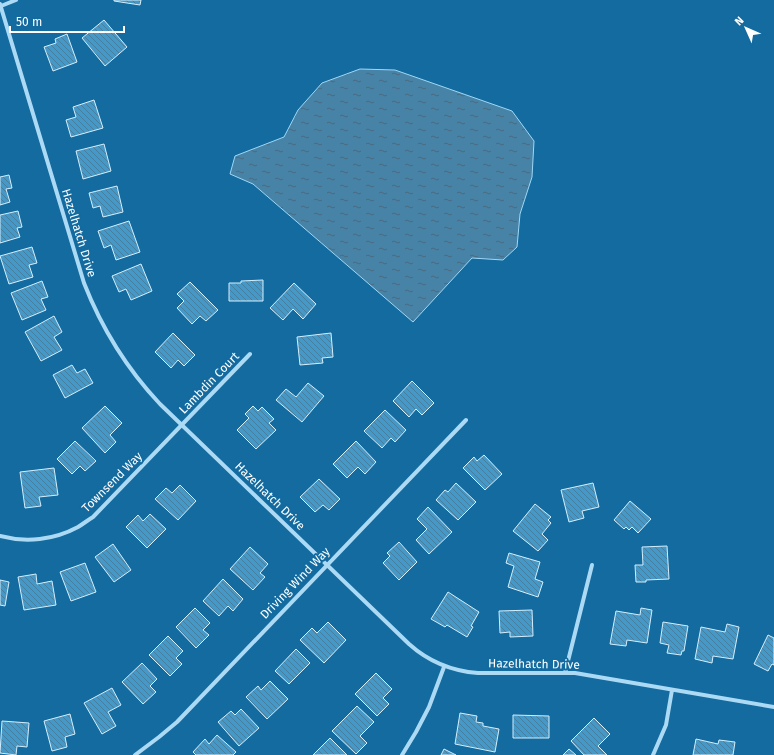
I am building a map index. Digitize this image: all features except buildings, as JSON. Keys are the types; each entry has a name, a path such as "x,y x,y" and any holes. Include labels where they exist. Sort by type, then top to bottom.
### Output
{"street":[{"path":"0,5 16,0"},
{"name":"Hazelhatch Drive","path":"0,5 77,262 89,296 106,330 129,368 152,395 181,425 415,650 433,662 463,672 565,673 774,707"},
{"name":"Lambdin Court","path":"181,425 250,354"},
{"name":"Driving Wind Way","path":"135,755 155,741 177,722 466,420"},
{"name":"Townsend Way","path":"0,536 19,540 43,539 62,534 78,527 98,512 181,425"},
{"path":"565,673 592,564"},
{"path":"402,755 429,707 444,666"},
{"path":"653,755 666,725 672,690"}],"water":[{"path":"360,69 395,70 512,111 534,141 532,177 520,214 517,247 503,260 472,258 413,322 253,184 230,174 235,156 284,137 298,110 322,83"}]}
